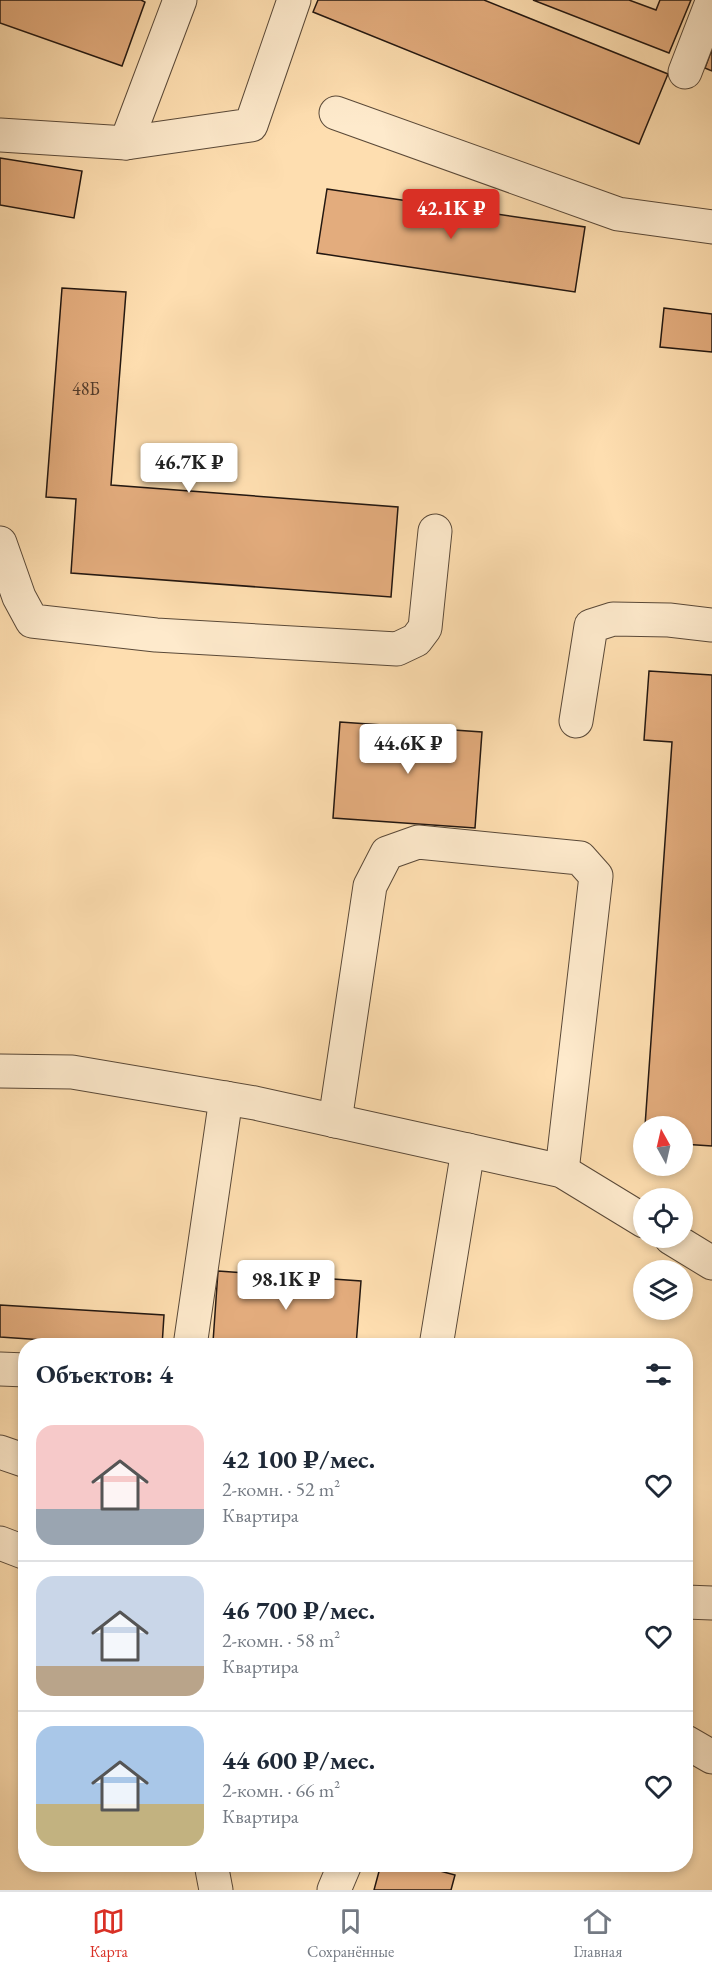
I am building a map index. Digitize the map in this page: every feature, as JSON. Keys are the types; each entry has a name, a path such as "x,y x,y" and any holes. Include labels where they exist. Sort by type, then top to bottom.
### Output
{"street":[{"path":"126,143 180,0"},
{"path":"0,135 126,143 251,125 294,0"},
{"path":"685,72 712,2"},
{"path":"336,113 618,214 712,226"},
{"path":"0,543 19,597 32,621 156,635 397,649 416,640 425,628 435,531"},
{"path":"576,721 591,626 613,619 669,620 712,625"},
{"path":"335,1121 370,886 387,853 418,842 580,858 596,876 562,1171"},
{"path":"0,1071 72,1072 226,1098 562,1171 633,1214"},
{"path":"191,1338 226,1098"},
{"path":"437,1338 468,1150"},
{"path":"687,1248 712,1263"},
{"path":"0,1369 18,1370"},
{"path":"0,1452 18,1458"},
{"path":"0,1543 18,1550"},
{"path":"693,1602 712,1603"},
{"path":"693,1746 712,1757"},
{"path":"213,1872 216,1890"},
{"path":"334,1890 342,1872"}],"building":[{"path":"0,0 141,0 145,2 122,66 0,23"},
{"path":"318,0 484,0 668,74 639,144 313,12"},
{"path":"533,0 629,0 656,10 660,0 691,0 669,53"},
{"path":"712,49 712,71 705,68"},
{"path":"0,158 82,171 74,218 0,205"},
{"path":"327,189 585,227 575,292 317,253"},
{"path":"62,288 126,292 111,485 398,507 391,597 71,573 76,499 46,497"},
{"path":"664,308 712,314 712,352 660,347"},
{"path":"649,671 712,675 712,1146 693,1145 693,1116 646,1116 672,742 644,740"},
{"path":"340,722 482,732 475,828 333,818"},
{"path":"218,1271 361,1281 357,1338 213,1338"},
{"path":"0,1305 164,1315 163,1338 0,1337"},
{"path":"379,1872 444,1872 455,1875 451,1890 374,1890"}]}
